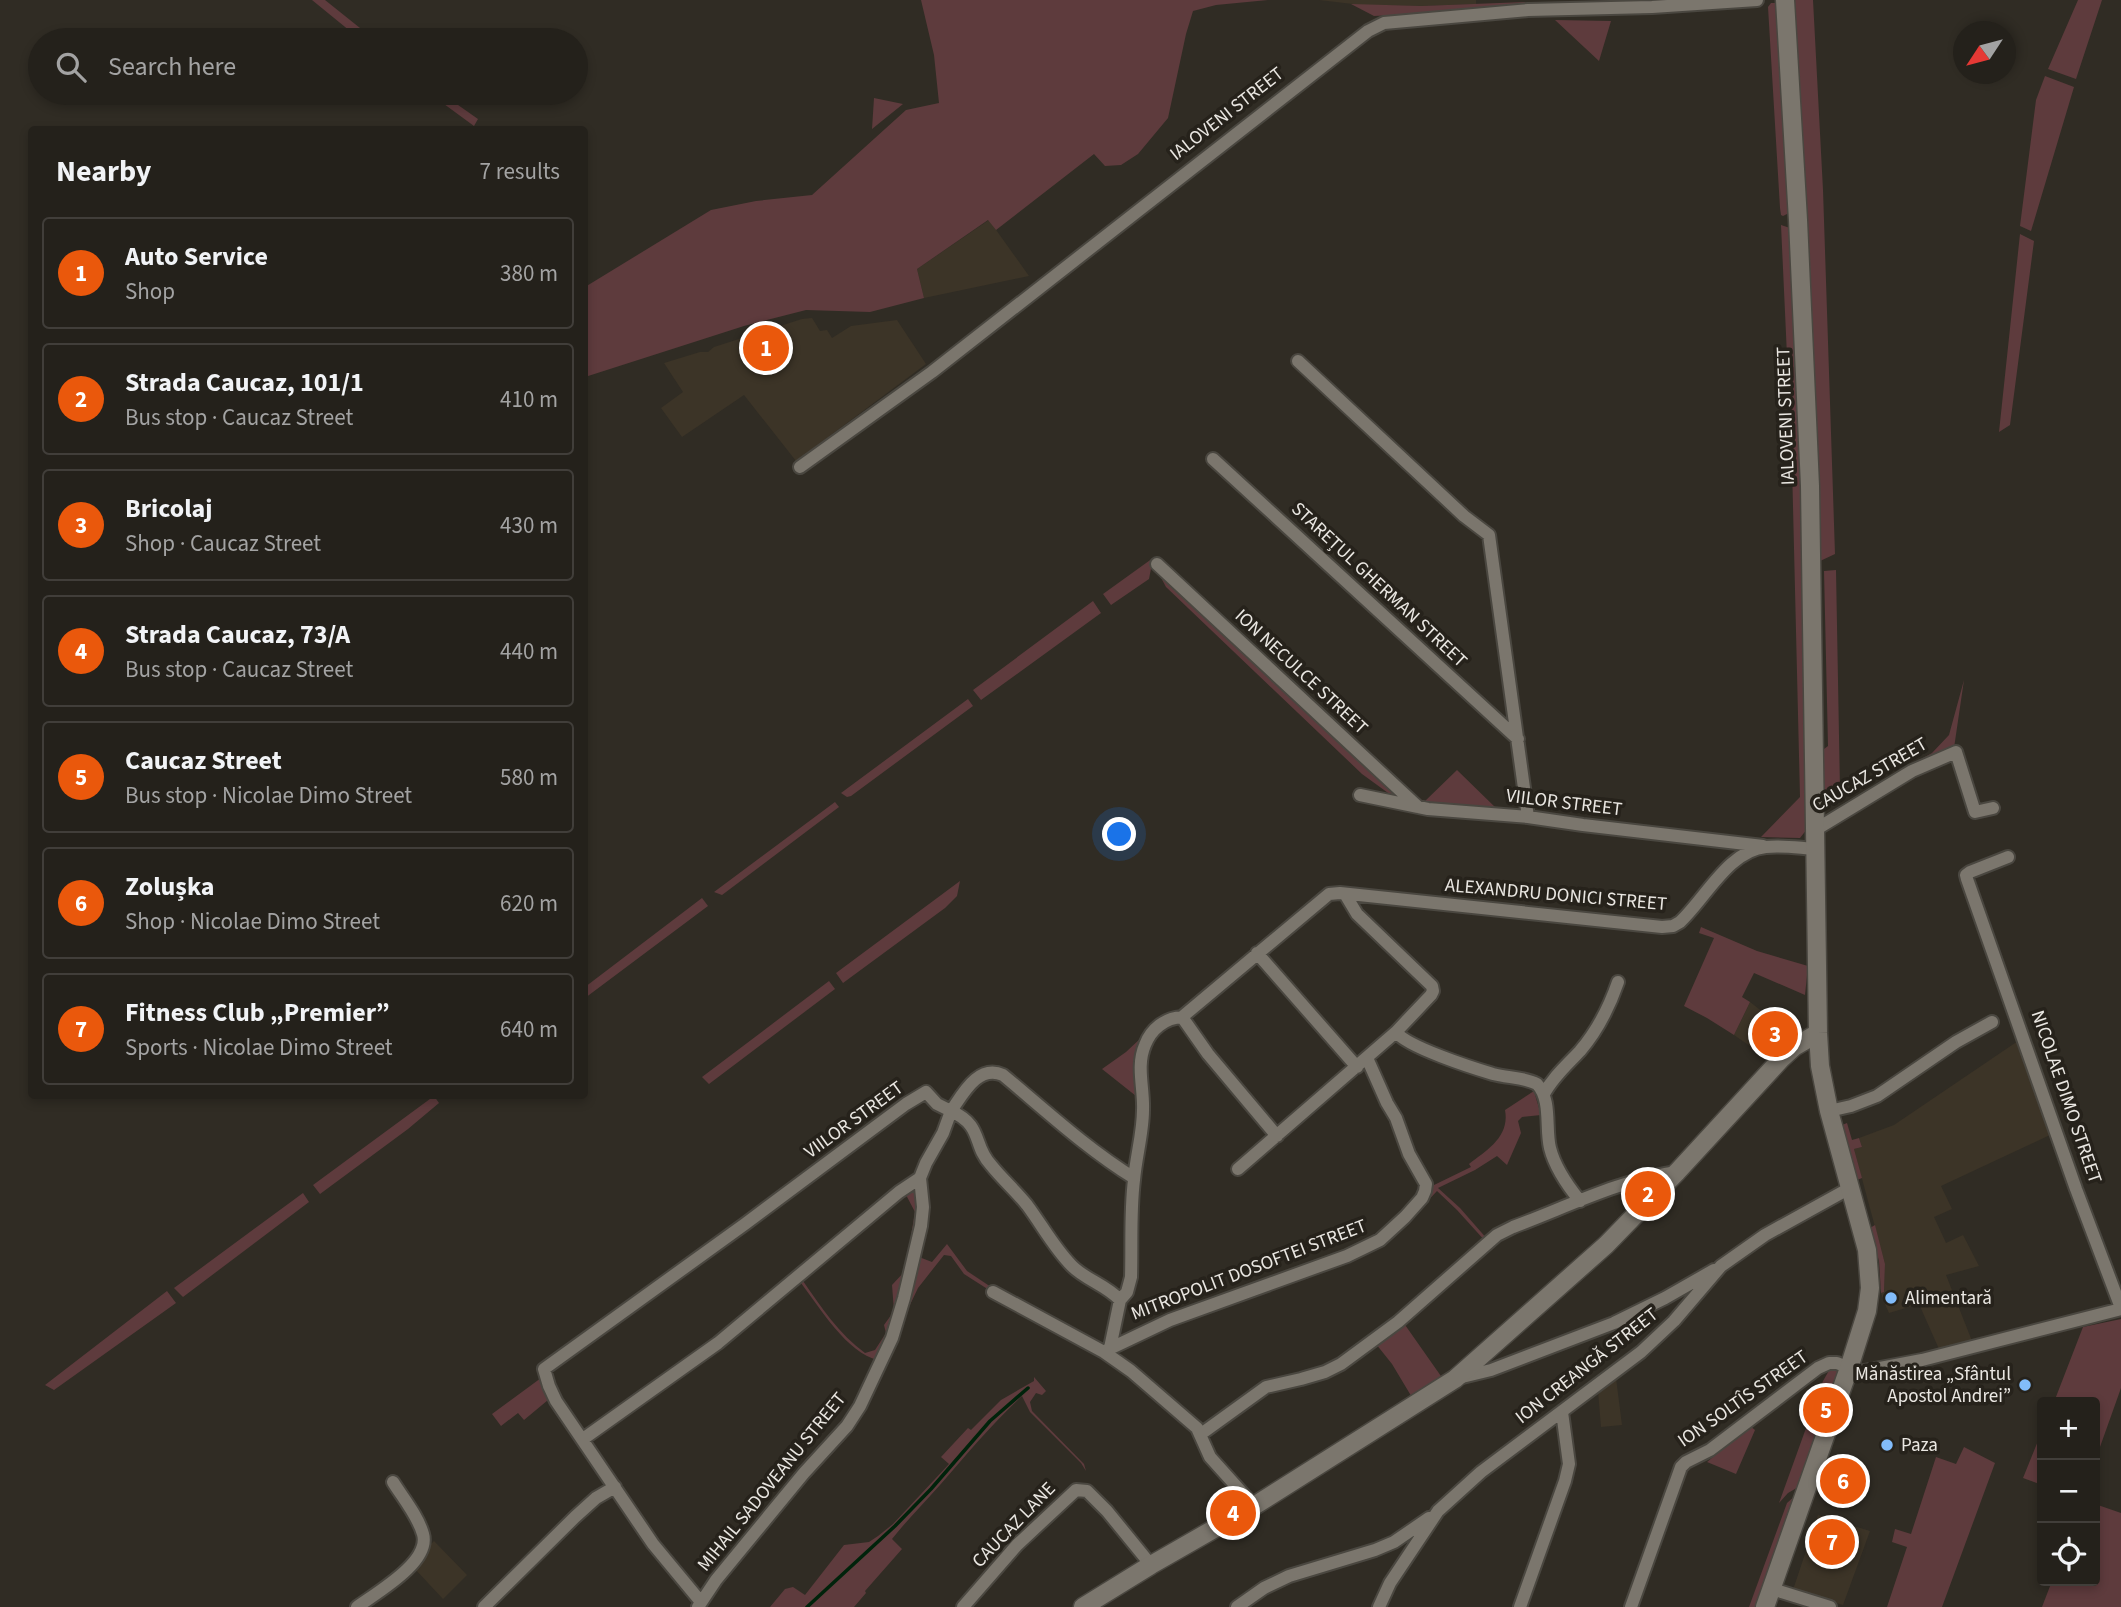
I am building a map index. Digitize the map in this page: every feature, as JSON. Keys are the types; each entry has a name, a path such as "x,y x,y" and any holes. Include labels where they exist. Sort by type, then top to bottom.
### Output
{"street":[{"name":"IALOVENI STREET","path":"800,467 932,372 1368,31 1384,23 1528,10 1652,7 1757,0"},
{"name":"IALOVENI STREET","path":"1786,0 1810,486 1815,830"},
{"path":"1298,361 1464,516 1489,535 1528,817"},
{"name":"STAREȚUL GHERMAN STREET","path":"1213,459 1518,739"},
{"name":"ION NECULCE STREET","path":"1157,564 1419,807"},
{"name":"CAUCAZ STREET","path":"1818,1033 1815,830 1912,771 1956,752 1975,812 1993,808"},
{"name":"VIILOR STREET","path":"1360,795 1419,807 1528,817 1763,846"},
{"path":"1763,846 1816,849"},
{"name":"ALEXANDRU DONICI STREET","path":"1134,1178 1140,1147 1143,1109 1140,1072 1145,1045 1161,1024 1175,1017 1182,1017 1329,894 1673,926 1688,915 1740,856 1763,846"},
{"name":"NICOLAE DIMO STREET","path":"1849,1368 1869,1370 1922,1360 2121,1309 1966,875 2008,857"},
{"path":"1238,1169 1396,1032 1433,991 1432,986 1357,914 1345,894"},
{"path":"1257,953 1362,1063"},
{"path":"1544,1094 1598,1026 1609,1008 1618,982"},
{"path":"1182,1017 1208,1054 1277,1136"},
{"path":"1829,1111 1877,1096 1956,1042 1992,1023"},
{"path":"1396,1032 1404,1041 1423,1049 1495,1074 1537,1084 1544,1094 1553,1158 1580,1201"},
{"path":"1083,1607 1254,1506 1455,1379 1606,1245 1794,1046 1818,1033 1820,1066 1829,1111 1867,1250 1870,1288 1867,1311 1849,1368 1765,1607"},
{"name":"MITROPOLIT DOSOFTEI STREET","path":"1107,1350 1170,1320 1347,1256 1388,1234 1405,1217 1425,1191 1423,1178 1409,1154 1396,1118 1362,1063"},
{"path":"700,1605 664,1559 583,1439 718,1343 919,1178 943,1133 951,1111 966,1090 988,1071 1003,1075 1077,1136 1134,1178"},
{"name":"VIILOR STREET","path":"583,1439 556,1401 544,1369 906,1104 926,1092 937,1104 951,1111"},
{"name":"MITROPOLIT DOSOFTEI STREET","path":"951,1111 961,1116 974,1130 989,1164 1025,1202 1063,1256 1083,1276 1114,1293 1120,1300"},
{"path":"1201,1434 1266,1387 1325,1372 1341,1364 1398,1322 1497,1235 1640,1179 1676,1172"},
{"name":"MIHAIL SADOVEANU STREET","path":"700,1605 716,1580 855,1416 892,1338 904,1298 921,1226 923,1207 919,1178"},
{"name":"MITROPOLIT DOSOFTEI STREET","path":"1107,1350 1120,1300 1132,1278 1134,1178"},
{"name":"ION CREANGĂ STREET","path":"1379,1607 1390,1583 1438,1511 1480,1472 1650,1344 1674,1321 1721,1266 1765,1235 1850,1188"},
{"path":"1455,1379 1491,1370 1614,1323 1721,1266"},
{"path":"993,1292 1107,1350 1189,1420 1201,1434 1210,1457 1254,1506"},
{"name":"ION SOLTÎS STREET","path":"1631,1607 1681,1467 1710,1450 1818,1368 1829,1363 1849,1368"},
{"path":"1520,1607 1565,1481 1568,1457 1562,1412"},
{"path":"357,1607 403,1574 423,1549 424,1535 393,1482"},
{"path":"484,1607 575,1517 596,1498 615,1487"},
{"name":"CAUCAZ LANE","path":"963,1607 1017,1545 1076,1490 1087,1491 1097,1501 1151,1565"},
{"path":"1237,1607 1264,1588 1289,1576 1394,1542 1438,1511"},
{"path":"1772,1589 1830,1607"}],"shaded area":[{"path":"312,0 325,0 360,28 346,28"},
{"path":"921,0 1268,0 1216,5 1193,11 1168,118 1138,154 1121,165 1105,166 1094,154 996,230 988,220 917,269 924,298 870,312 806,310 744,326 588,376 588,285 711,210 756,201 812,195 906,110 939,103 934,55"},
{"path":"1319,0 1476,0 1476,4 1361,5"},
{"path":"1791,0 1813,0 1823,190 1835,554 1818,562"},
{"path":"2078,0 2102,0 2076,79 2048,69"},
{"path":"1525,2 1513,9 1374,16 1351,4 1421,6"},
{"path":"1771,3 1779,6 1791,212 1783,216 1780,208 1768,7"},
{"path":"1555,20 1611,21 1599,61"},
{"path":"2045,76 2074,87 2031,231 2020,226 2036,100"},
{"path":"874,98 903,104 872,129"},
{"path":"445,105 458,105 478,119 474,126"},
{"path":"989,220 1029,276 924,298 917,269"},
{"path":"1781,225 1790,228 1799,417 1807,829 1800,838 1761,837 1800,797 1792,465"},
{"path":"2020,234 2034,241 2010,425 1999,432"},
{"path":"812,318 820,331 827,330 832,338 851,326 897,320 926,364 796,461 744,395 682,437 661,408 683,392 664,363 708,352 714,347"},
{"path":"1153,558 1149,579 1111,605 1103,594"},
{"path":"1836,570 1840,790 1824,791 1824,749 1828,746 1824,571"},
{"path":"1159,574 1406,801 1395,798 1362,774 1166,587"},
{"path":"1093,601 1101,613 981,700 973,690"},
{"path":"1964,680 1954,748 1902,770 1932,753 1949,735"},
{"path":"968,699 973,706 851,796 847,797 841,793"},
{"path":"1457,770 1497,809 1423,803"},
{"path":"835,802 839,807 722,895 714,892"},
{"path":"960,881 957,896 945,908 843,983 836,973"},
{"path":"702,898 708,906 588,996 588,985"},
{"path":"1701,927 1757,951 1808,966 1805,995 1754,973 1742,997 1750,1002 1734,1035 1684,1006 1714,938 1699,933"},
{"path":"829,981 835,989 709,1084 702,1077"},
{"path":"1750,1002 1791,1034 1770,1060 1734,1035"},
{"path":"1142,1037 1146,1038 1139,1102 1136,1096 1102,1069"},
{"path":"2018,1041 2050,1135 1941,1186 1952,1209 1934,1217 1946,1243 1963,1235 1979,1266 1946,1275 1972,1341 1939,1349 1919,1304 1889,1313 1884,1302 1881,1293 1884,1292 1885,1264 1854,1149 1862,1147 1859,1138 1894,1125"},
{"path":"1534,1091 1541,1115 1522,1117 1518,1121 1521,1133 1507,1165 1497,1156 1438,1188 1488,1240 1486,1242 1437,1191 1422,1207 1421,1204 1432,1186 1471,1167 1469,1164 1496,1142 1504,1128 1505,1110"},
{"path":"430,1099 436,1099 439,1103 320,1194 313,1185"},
{"path":"1847,1123 1852,1140 1859,1138 1862,1147 1854,1149 1862,1178 1857,1180 1842,1125"},
{"path":"914,1188 921,1204 902,1296 878,1360 856,1349 845,1339 801,1283 803,1281 831,1320 856,1346 865,1353 875,1350 886,1333 884,1325 894,1311 892,1285 905,1271 915,1212 905,1193"},
{"path":"303,1193 309,1202 183,1297 174,1288"},
{"path":"1875,1225 1885,1264 1884,1292 1881,1293 1879,1261 1870,1228"},
{"path":"947,1244 967,1271 991,1287 989,1290 964,1274 951,1256 944,1255 918,1288 896,1334 919,1257 932,1262"},
{"path":"167,1291 176,1303 54,1390 45,1385"},
{"path":"2121,1319 2121,1388 2100,1447 2100,1397 2056,1397 2083,1327"},
{"path":"1403,1322 1443,1379 1413,1399 1392,1364 1376,1344"},
{"path":"1831,1367 1840,1369 1838,1377 1824,1394 1815,1418 1818,1435 1800,1486 1788,1493 1779,1503 1823,1381"},
{"path":"1034,1377 1046,1391 1042,1395 1036,1393 1030,1402 1032,1411 1084,1464 1086,1471 1030,1412 1022,1396 980,1439 892,1539 902,1549 854,1607 770,1607 785,1589 793,1587 805,1595 844,1545 869,1542 893,1524 949,1464 941,1457 968,1428 971,1430 1001,1400 1034,1381"},
{"path":"541,1378 548,1400 524,1420 518,1413 501,1426 492,1414"},
{"path":"1616,1378 1622,1425 1601,1427 1598,1391"},
{"path":"1750,1426 1755,1430 1736,1474 1707,1462"},
{"path":"2037,1443 2037,1483 2023,1478"},
{"path":"1964,1447 1995,1463 1942,1607 1887,1607 1907,1547 1892,1542 1895,1529 1911,1534 1936,1457 1956,1464"},
{"path":"1797,1494 1757,1607 1749,1607 1787,1503"},
{"path":"2100,1506 2121,1513 2121,1607 2042,1607 2050,1586 2100,1586"},
{"path":"1818,1515 1870,1531 1843,1605 1793,1590"},
{"path":"434,1541 467,1575 443,1599 415,1569"}],"waterway":[{"path":"807,1607 895,1526 990,1421 1028,1388"}],"place":[{"name":"Auto Service","path":"766,348"},
{"name":"Bricolaj","path":"1775,1034"},
{"name":"Strada Caucaz, 101/1","path":"1648,1194"},
{"name":"Alimentară","path":"1891,1298"},
{"name":"Mănăstirea „Sfântul Apostol Andrei”","path":"2025,1385"},
{"name":"Caucaz Street","path":"1826,1410"},
{"name":"Paza","path":"1887,1445"},
{"name":"Zolușka","path":"1843,1481"},
{"name":"Strada Caucaz, 73/A","path":"1233,1513"},
{"name":"Fitness Club „Premier”","path":"1832,1542"}]}
